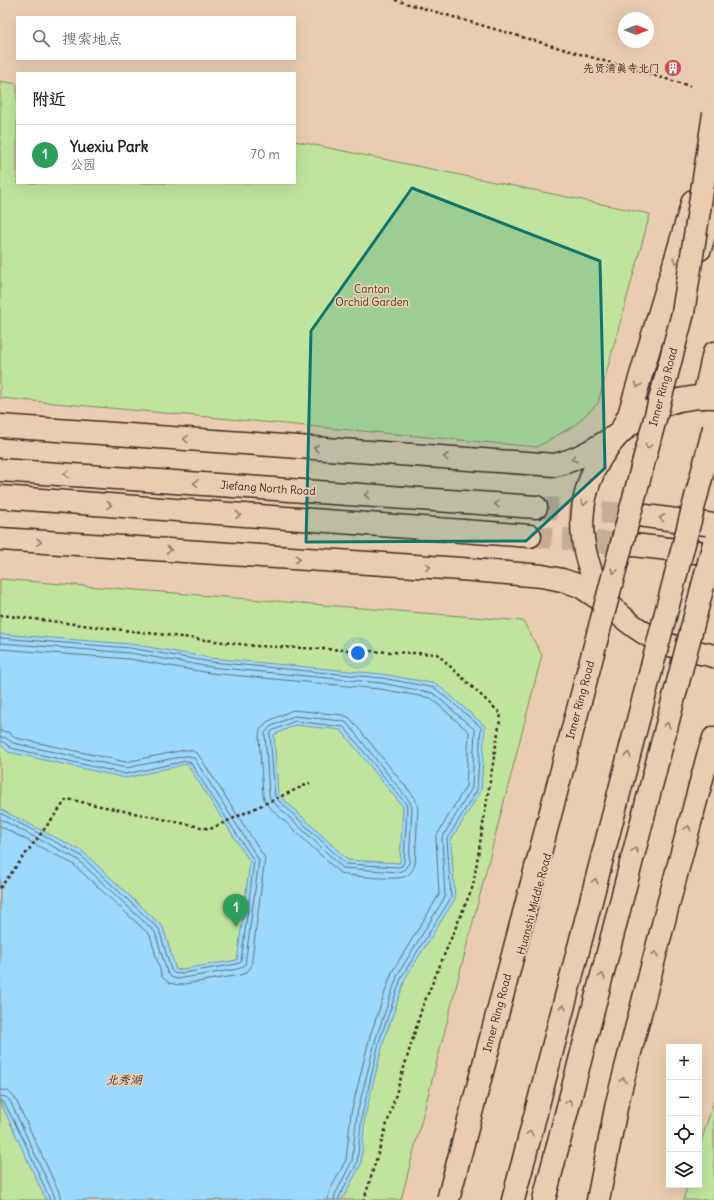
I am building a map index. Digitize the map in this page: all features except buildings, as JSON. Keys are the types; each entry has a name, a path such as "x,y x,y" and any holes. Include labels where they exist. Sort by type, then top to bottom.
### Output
{"main road":[{"path":"683,313 714,114"},
{"path":"611,607 594,579 583,546 582,515 584,498 589,480 595,468 604,452 620,433 629,415 714,129"},
{"name":"Inner Ring Road","path":"448,1200 714,200"},
{"path":"0,426 555,465 578,458 592,451 620,433 640,417 654,409 672,402 709,397 714,353"},
{"path":"513,1200 714,428"},
{"name":"Jiefang North Road","path":"0,470 536,507"},
{"path":"0,498 530,536"},
{"path":"638,515 714,525"},
{"path":"0,539 461,569 542,576 562,580 580,586 611,607 630,623 663,643 714,656"},
{"path":"546,1190 714,543"},
{"path":"633,545 714,554"},
{"name":"Huanshi Middle Road","path":"453,1200 534,902 611,607"},
{"path":"590,1200 617,1103 673,885 714,738"},
{"path":"598,1200 617,1103"}],"path":[{"path":"394,0 690,86"},
{"path":"0,615 256,646 437,654 501,714 473,886 422,1008 364,1200"},
{"path":"0,888 67,799 210,829 310,783"}],"highlighted area":[{"path":"412,188 600,261 605,468 526,541 306,542 311,331"}],"green space":[{"name":"Canton Orchid Garden","path":"0,81 16,84 16,184 296,184 296,141 650,214 598,403 575,425 537,447 0,398"},
{"name":"北秀湖","path":"0,579 523,621 542,655 401,1200 0,1200"},
{"path":"714,1101 714,1200 683,1200 687,1188 702,1188 702,1139"}],"water":[{"name":"北秀湖","path":"0,634 131,644 211,658 382,674 437,684 485,726 481,791 451,840 455,899 406,977 384,1040 365,1116 361,1164 342,1200 46,1200 0,1101 0,809 82,851 163,927 176,970 237,960 250,862 187,764 126,778 8,752 0,744","holes":["295,725 341,730 403,807 400,863 348,860 278,794 274,735"]}],"tunnel":[{"path":"536,507 638,515"},
{"path":"530,536 633,545"}],"place":[{"name":"先贤清真寺北门","path":"673,68"},
{"name":"Yuexiu Park","path":"236,927"}]}
